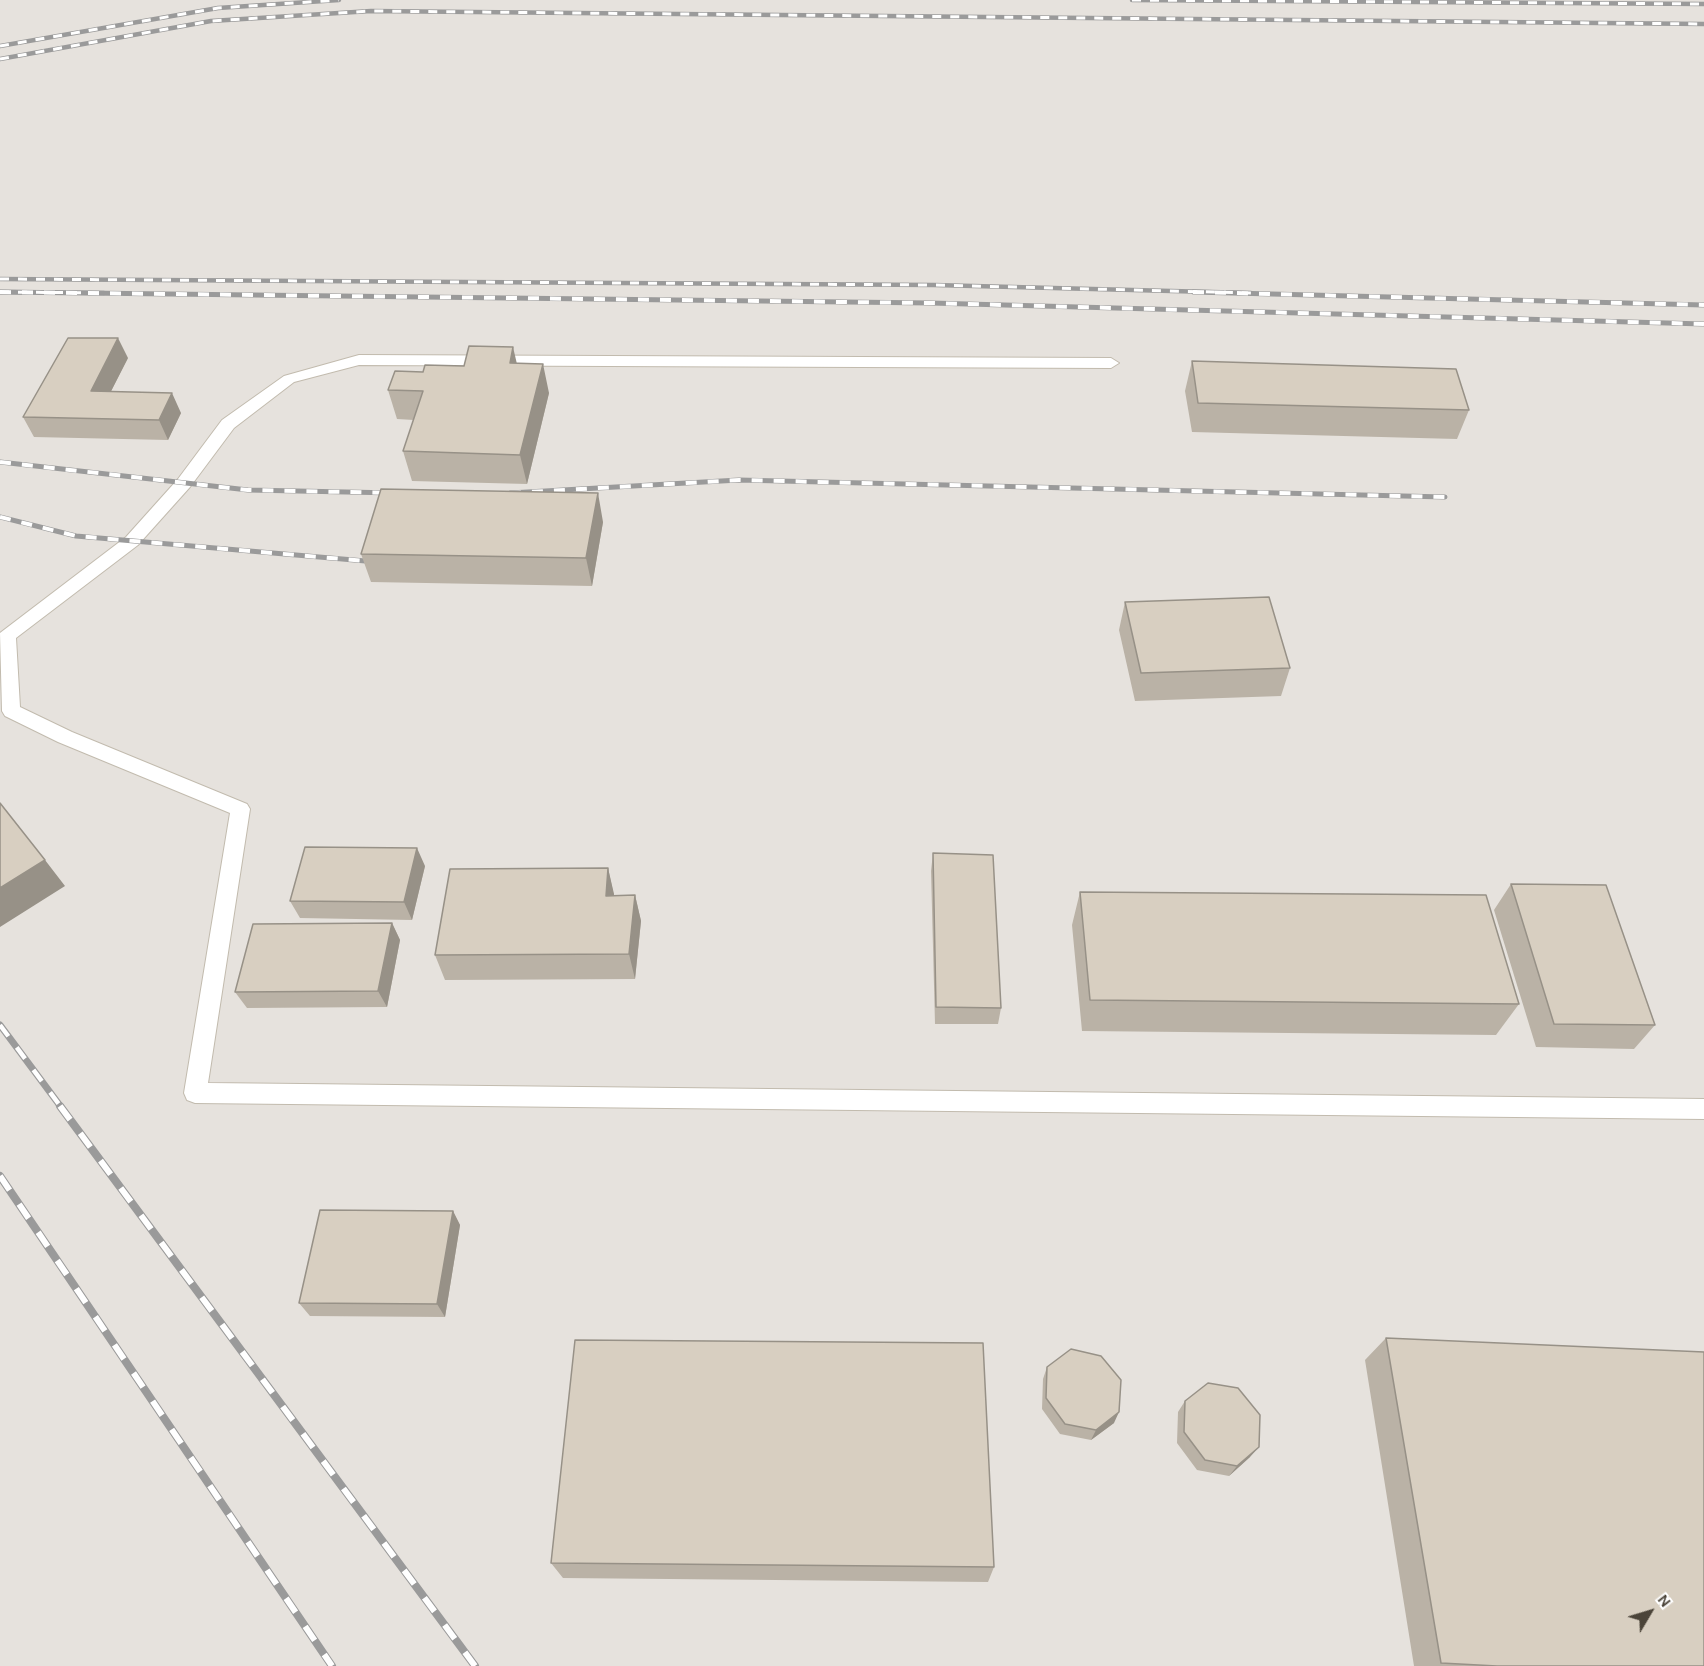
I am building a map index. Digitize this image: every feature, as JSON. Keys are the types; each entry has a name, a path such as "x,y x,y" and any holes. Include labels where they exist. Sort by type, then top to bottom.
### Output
{"lane":[{"path":"1111,363 359,360 288,380 228,424 184,483 132,541 92,574 7,636 11,711 65,737 240,809 195,1093 1704,1109"}],"shaded area":[{"path":"0,0 1704,0 1704,1666 0,1666"}],"building":[{"path":"68,338 118,338 91,391 172,393 159,420 23,417"},
{"path":"469,346 513,347 510,363 543,364 520,455 403,451 423,391 388,390 395,371 423,372 425,365 464,366"},
{"path":"1192,361 1456,369 1469,410 1198,403"},
{"path":"381,489 598,493 586,558 361,554"},
{"path":"1269,597 1290,668 1141,673 1125,602"},
{"path":"0,803 45,860 0,888"},
{"path":"305,847 417,848 404,902 290,901"},
{"path":"933,853 993,855 1001,1008 936,1007"},
{"path":"608,868 606,896 635,895 629,954 435,955 450,869"},
{"path":"1511,884 1606,885 1655,1025 1554,1024"},
{"path":"1080,892 1486,895 1519,1004 1090,1000"},
{"path":"392,923 378,991 235,992 253,924"},
{"path":"320,1210 453,1211 437,1304 299,1303"},
{"path":"1386,1338 1704,1352 1704,1666 1497,1666 1441,1663"},
{"path":"575,1340 983,1343 994,1567 551,1563"},
{"path":"1071,1349 1101,1356 1121,1380 1119,1412 1096,1430 1065,1424 1046,1398 1047,1367"},
{"path":"1208,1383 1238,1388 1260,1415 1259,1447 1237,1466 1205,1460 1184,1432 1185,1401"}],"railway":[{"path":"0,46 218,8 339,0"},
{"path":"1132,0 1704,4"},
{"path":"0,59 211,21 371,11 1704,24"},
{"path":"0,279 934,285 1251,293"},
{"path":"104,293 0,292 931,303 1704,324"},
{"path":"1193,292 1704,305"},
{"path":"0,462 248,490 396,493"},
{"path":"510,493 739,480 1445,497"},
{"path":"0,517 76,536 377,562"},
{"path":"0,1025 61,1107"},
{"path":"60,1106 475,1666"},
{"path":"0,1176 332,1666"}]}
